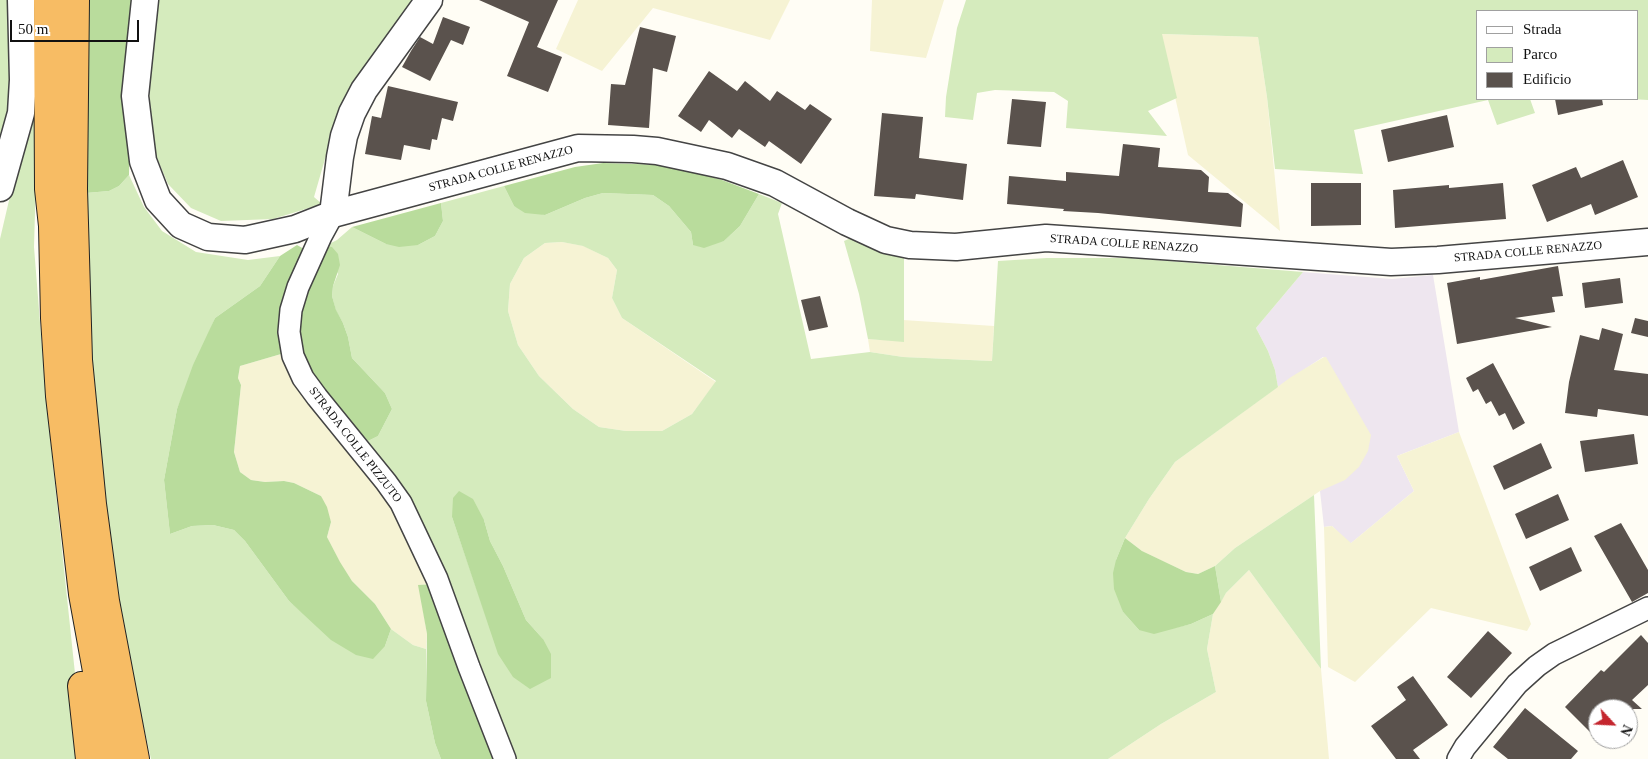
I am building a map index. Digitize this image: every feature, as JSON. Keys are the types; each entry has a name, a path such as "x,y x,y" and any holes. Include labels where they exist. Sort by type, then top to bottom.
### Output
{"highway":[{"path":"48,0 61,189 92,504 105,601 135,759"},
{"path":"75,0 61,189 53,226 55,318 60,396 70,495 83,594 113,759"},
{"path":"61,189 44,227 46,320 50,396 90,759"}],"street":[{"path":"0,188 21,113 23,80 21,0"},
{"name":"STRADA COLLE RENAZZO","path":"145,0 135,96 143,161 158,200 181,224 208,237 245,240 295,229 333,214 578,148 633,148 657,150 728,166 776,183 846,222 886,240 910,245 956,247 1046,238 1390,262 1438,260 1648,242"},
{"path":"333,214 340,157 344,136 352,113 364,90 429,0"},
{"name":"STRADA COLLE PIZZUTO","path":"333,214 298,288 291,310 289,332 293,356 303,378 381,475 401,503 437,579 469,668 505,759"},
{"path":"1458,759 1517,684 1537,666 1554,654 1648,608"}],"shaded area":[{"path":"578,0 790,0 770,40 653,8 602,71 556,49"},
{"path":"872,0 944,0 926,58 870,51"},
{"path":"1161,34 1258,37 1267,97 1280,231 1188,155"},
{"path":"562,242 584,246 608,258 617,270 612,298 622,318 716,382 692,414 662,431 626,431 599,427 573,409 539,376 518,345 508,311 510,284 524,258 545,243"},
{"path":"1303,272 1392,279 1433,275 1459,432 1397,456 1414,491 1350,544 1332,526 1324,527 1320,491 1325,487 1326,357 1323,357 1278,387 1275,370 1268,351 1256,328"},
{"path":"903,320 994,326 992,361 903,357 870,352 868,339 904,341"},
{"path":"281,354 312,401 397,506 434,584 419,585 427,634 426,649 413,645 391,629 375,604 352,581 340,563 327,537 331,522 321,496 294,483 251,480 240,472 234,452 241,385 238,378 240,366"},
{"path":"1326,357 1371,435 1368,451 1359,467 1345,480 1320,491 1235,548 1215,566 1198,574 1186,572 1154,557 1142,551 1125,538 1175,462 1291,377"},
{"path":"1459,432 1531,624 1527,631 1431,608 1355,682 1328,667 1324,527 1332,526 1351,543 1414,491 1397,456"},
{"path":"1249,570 1321,669 1329,759 1108,759 1161,724 1216,692 1207,649 1213,614 1226,593"}],"green space":[{"path":"0,0 16,0 17,87 0,156"},
{"path":"86,0 132,0 132,32 129,175 119,186 109,191 86,193"},
{"path":"155,0 419,0 338,114 314,197 322,204 273,219 221,221 191,208 168,184 149,139 150,52"},
{"path":"966,0 1648,0 1648,100 1638,99 1638,10 1476,10 1476,100 1488,100 1354,130 1363,174 1275,169 1258,37 1162,34 1177,98 1148,111 1167,136 1066,128 1068,101 1054,92 995,90 977,93 973,120 945,117 946,97 957,28"},
{"path":"1488,100 1530,100 1535,113 1497,125"},
{"path":"31,106 38,108 34,247 46,398 84,759 0,759 0,239"},
{"path":"603,163 666,165 722,180 759,194 740,226 724,241 704,248 693,245 691,232 669,206 653,195 603,193 585,198 545,215 525,213 514,206 504,186 575,167"},
{"path":"129,175 144,207 162,231 196,252 248,260 280,256 260,286 215,318 177,409 164,480 170,534 192,526 213,525 234,530 245,541 289,601 310,619 385,646 391,629 413,645 426,649 426,701 435,743 441,759 151,759 119,616 105,515 94,394 85,259 86,193 109,191 119,186"},
{"path":"504,186 514,206 545,215 585,198 603,193 653,195 669,206 691,232 693,245 724,241 740,226 759,194 782,203 778,214 811,359 870,352 903,357 992,361 998,261 1047,258 1131,258 1303,272 1256,328 1268,351 1275,370 1278,387 1175,462 1125,538 1116,560 1123,612 1139,630 1174,628 1191,624 1213,614 1207,649 1216,692 1161,724 1108,759 516,759 435,547 401,486 368,441 378,436 392,409 385,393 352,358 348,337 336,311 332,296 333,286 338,274 325,246 337,240 352,227 386,244 418,245 435,236 443,221 441,203","holes":["562,242 583,246 608,258 617,270 612,298 622,318 716,381 692,414 662,431 626,431 599,427 573,409 539,376 518,345 508,311 510,284 524,258 545,243","452,517 484,520 490,541 526,620 543,639 488,622"]},
{"path":"441,203 443,221 435,236 418,245 399,247 386,244 352,227"},
{"path":"851,238 904,257 904,342 868,339 859,294 844,241"},
{"path":"297,245 304,249 284,315 281,354 240,366 238,378 241,385 234,452 240,472 251,480 294,483 321,496 327,507 331,522 327,537 340,562 352,581 375,604 391,629 385,646 373,659 356,655 331,640 289,601 245,541 234,530 213,525 192,526 170,534 164,480 177,409 193,365 215,318 260,286 280,256"},
{"path":"325,246 332,247 338,254 340,265 333,286 332,296 348,337 352,358 385,393 392,409 378,436 368,441 310,376 299,345 299,309"},
{"path":"459,491 473,499 484,520 490,541 526,620 543,639 551,654 551,678 530,689 513,677 498,654 452,517 453,498"},
{"path":"1314,495 1321,669 1249,570 1226,593 1221,602 1215,566 1235,548"},
{"path":"1125,538 1142,551 1186,572 1198,574 1215,566 1221,602 1213,614 1191,624 1154,634 1139,630 1123,612 1114,589 1113,573"},
{"path":"434,584 494,759 441,759 435,743 426,701 427,634 418,585"}],"building":[{"path":"479,0 558,0 537,47 562,57 548,92 507,76 529,22"},
{"path":"443,17 470,27 463,45 451,40 430,81 402,67 420,37 433,44"},
{"path":"640,27 676,36 667,72 653,68 649,128 608,125 611,84 625,85"},
{"path":"709,71 737,91 745,81 770,101 777,91 805,110 810,104 832,119 801,164 769,141 765,147 739,129 732,138 709,120 701,132 678,116"},
{"path":"388,86 458,102 453,121 442,118 437,140 432,139 430,150 404,145 401,160 365,154 372,116 381,118"},
{"path":"1012,99 1046,102 1041,147 1007,144"},
{"path":"1555,100 1602,100 1603,105 1558,115"},
{"path":"882,113 923,117 919,158 967,164 963,200 916,194 915,199 874,196"},
{"path":"1447,115 1454,147 1388,162 1381,130"},
{"path":"1123,144 1160,148 1158,167 1201,170 1209,177 1208,192 1228,193 1243,204 1241,227 1007,204 1009,176 1066,181 1066,172 1119,176"},
{"path":"1623,160 1638,197 1595,215 1591,204 1547,222 1532,185 1576,167 1581,178"},
{"path":"1311,183 1361,183 1361,225 1311,226"},
{"path":"1503,183 1506,219 1395,228 1393,190 1449,185 1449,188"},
{"path":"1558,266 1563,296 1552,297 1555,312 1515,318 1552,327 1457,344 1447,283 1480,277 1480,280"},
{"path":"1620,278 1623,303 1585,308 1582,283"},
{"path":"820,296 828,327 809,331 801,300"},
{"path":"1635,318 1648,321 1648,337 1631,333"},
{"path":"1602,328 1623,334 1614,370 1648,374 1648,416 1598,409 1597,417 1565,413 1569,382 1580,335 1599,340"},
{"path":"1493,363 1525,423 1513,430 1505,413 1499,416 1491,401 1486,404 1478,389 1473,392 1466,378"},
{"path":"1634,434 1638,464 1585,472 1580,441"},
{"path":"1541,443 1552,468 1504,490 1493,466"},
{"path":"1558,494 1569,520 1526,539 1515,514"},
{"path":"1621,523 1648,570 1648,593 1632,602 1594,536"},
{"path":"1571,547 1582,571 1540,591 1529,567"},
{"path":"1488,631 1512,653 1471,698 1447,677"},
{"path":"1641,635 1648,643 1648,685 1633,699 1588,699 1588,730 1565,707 1601,670 1604,672"},
{"path":"1413,676 1448,725 1413,750 1420,759 1396,759 1371,726 1406,700 1397,687"},
{"path":"1525,708 1578,751 1571,759 1508,759 1493,747"}]}
